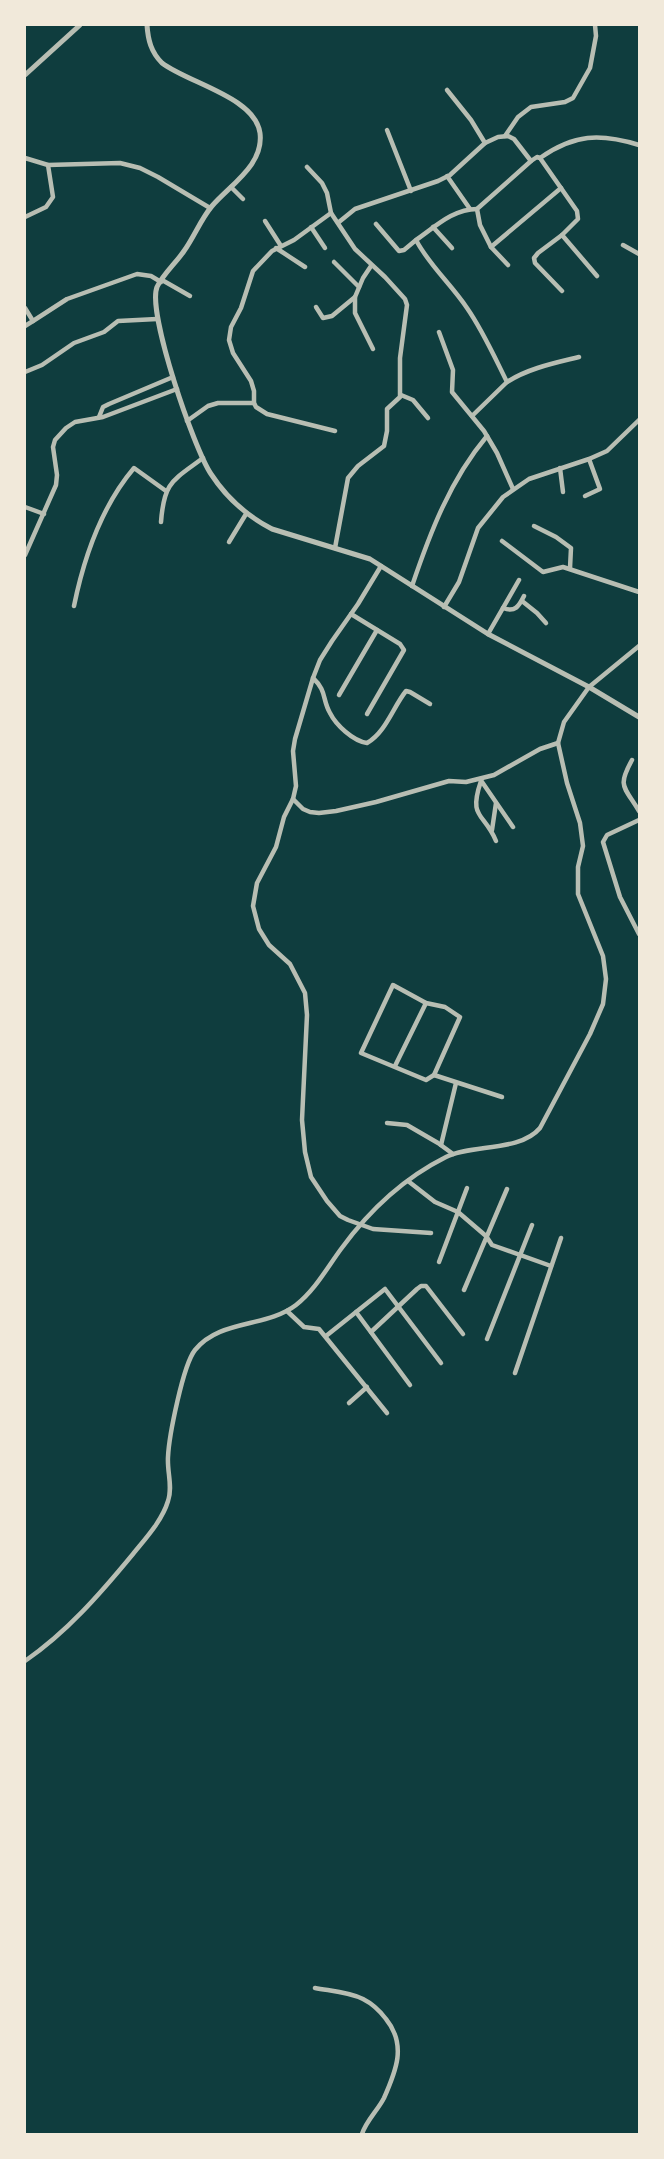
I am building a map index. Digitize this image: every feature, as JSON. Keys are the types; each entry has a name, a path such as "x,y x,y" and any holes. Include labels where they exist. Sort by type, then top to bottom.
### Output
{"street":[{"path":"25,75 80,25"},
{"path":"147,25 148,40 156,57 162,63 170,69 235,101 254,119 260,134 259,148 254,162 210,208 183,253 156,290 157,319 173,377 187,421 203,458 215,479 246,514 272,529 359,554 488,634 589,687 639,717"},
{"path":"505,136 518,117 531,107 565,102 573,98 590,68 596,36 595,25"},
{"path":"447,90 471,120 484,143"},
{"path":"387,130 411,191"},
{"path":"338,222 355,209 411,191 447,176 489,139 505,136 514,139 531,161"},
{"path":"376,224 399,251 404,250 433,227 453,215 470,209 477,209 531,161 537,157 540,158 564,143 594,137 612,138 639,145"},
{"path":"25,158 48,165 120,163 158,177 210,208"},
{"path":"540,158 579,216 575,223 534,258 535,263 562,291"},
{"path":"25,217 46,206 53,197 48,165"},
{"path":"307,167 322,183 327,193 331,212 355,249 371,266 385,277 405,299 407,305 400,358 401,394 387,409 387,431 384,446 358,466 348,478 335,548"},
{"path":"447,176 470,209"},
{"path":"232,186 243,199"},
{"path":"491,247 561,188"},
{"path":"477,209 480,225 491,247 508,265"},
{"path":"254,403 253,386 233,353 229,334 253,271 276,248 311,227 331,212"},
{"path":"265,221 281,246"},
{"path":"311,227 326,248"},
{"path":"433,227 452,248"},
{"path":"562,235 598,276"},
{"path":"416,240 422,252 467,308 487,341 507,382"},
{"path":"624,245 639,254"},
{"path":"276,248 305,268"},
{"path":"334,262 359,287"},
{"path":"371,266 363,278 355,298 355,313 372,349"},
{"path":"25,326 67,299 137,274 151,276 190,296"},
{"path":"316,307 322,318 327,319 355,298"},
{"path":"25,308 33,321"},
{"path":"25,372 42,365 74,343 104,332 118,321 157,319"},
{"path":"440,332 452,370 452,392 487,436 513,489"},
{"path":"472,416 507,382 517,376 544,366 579,357"},
{"path":"99,417 103,407 173,377"},
{"path":"25,555 56,485 57,475 53,447 55,440 74,422 99,417 177,389"},
{"path":"401,394 413,400 428,418"},
{"path":"187,421 208,406 254,403 267,414 335,431"},
{"path":"444,607 460,582 478,528 503,497 529,479 589,459 610,448 639,420"},
{"path":"412,586 450,490 471,455 487,436"},
{"path":"161,522 163,500 166,491 184,472 203,458"},
{"path":"585,496 600,489 589,459"},
{"path":"74,606 81,571 95,535 123,482 134,468 166,491"},
{"path":"560,468 562,492"},
{"path":"25,507 44,514"},
{"path":"229,542 246,514"},
{"path":"534,526 556,537 571,548 570,568"},
{"path":"502,541 543,572 559,567 570,568 639,592"},
{"path":"381,566 320,660 313,678 293,751 296,786 293,799 284,816 276,847 256,883 254,914 259,929 269,945 290,964 305,993 307,1015 302,1120 305,1152 311,1178 340,1216 359,1226 389,1232 431,1233"},
{"path":"488,634 519,580"},
{"path":"503,608 512,610 517,608 523,599 546,623"},
{"path":"351,614 400,644 404,650 366,714"},
{"path":"339,695 377,630"},
{"path":"25,1661 70,1624 97,1597 140,1545 164,1510 170,1489 169,1444 186,1365 196,1349 206,1339 217,1333 287,1312 306,1295 359,1226 408,1181 426,1169 453,1154 511,1142 531,1136 538,1131 590,1034 603,1004 606,979 604,963 578,894 578,867 583,846 580,823 567,783 558,743 564,722 589,687 639,646"},
{"path":"313,678 324,691 331,715 349,734 367,743 391,716 406,691 430,704"},
{"path":"293,799 303,809 319,813 376,802 449,781 466,782 494,775 540,749 558,743"},
{"path":"632,760 622,782 639,811"},
{"path":"480,779 513,827"},
{"path":"480,779 475,806 481,820 490,827 496,841"},
{"path":"492,832 496,802"},
{"path":"639,820 607,835 603,842 620,897 639,934"},
{"path":"393,985 426,1003 446,1007 460,1017 434,1075 426,1080 361,1052 393,985"},
{"path":"395,1066 426,1003"},
{"path":"434,1075 502,1097"},
{"path":"441,1145 456,1083"},
{"path":"387,1123 407,1125 453,1154"},
{"path":"408,1181 435,1202 458,1212 486,1236 492,1245 551,1266"},
{"path":"439,1262 467,1188"},
{"path":"464,1290 507,1189"},
{"path":"487,1339 532,1225"},
{"path":"515,1373 561,1238"},
{"path":"371,1332 421,1286 426,1286 463,1334"},
{"path":"326,1336 385,1289 441,1363"},
{"path":"287,1312 304,1327 319,1328 387,1413"},
{"path":"356,1312 410,1385"},
{"path":"348,1403 367,1387"},
{"path":"315,1988 364,1999 378,2009 390,2023 397,2038 399,2052 394,2075 381,2103 362,2134"}]}
